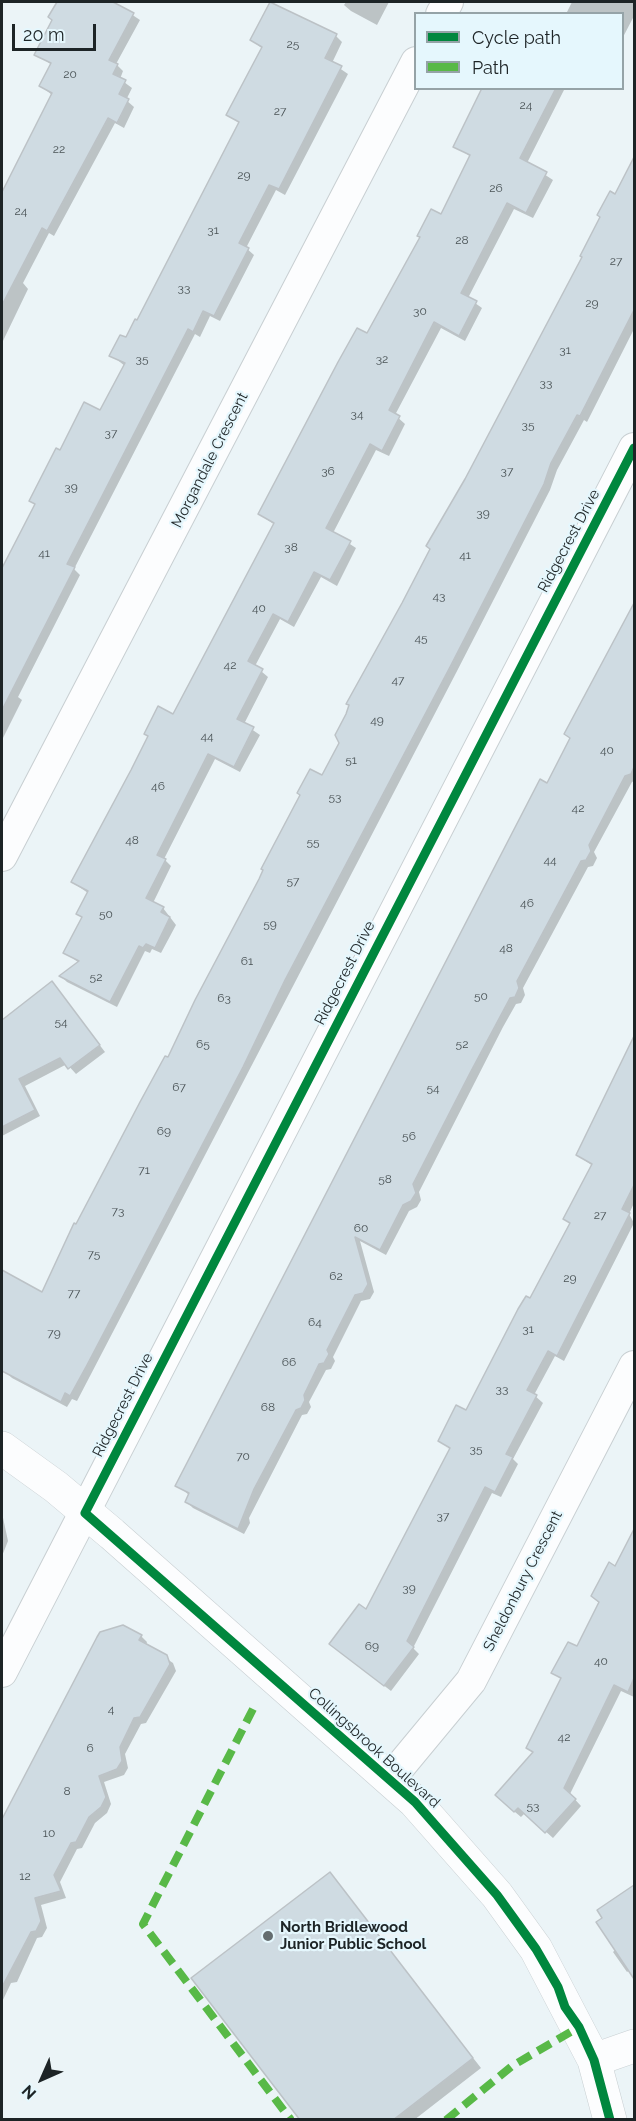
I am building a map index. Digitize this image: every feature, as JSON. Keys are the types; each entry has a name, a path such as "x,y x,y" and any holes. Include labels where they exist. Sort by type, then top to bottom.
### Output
{"street":[{"name":"Morgandale Crescent","path":"2,856 414,66"},
{"name":"Ridgecrest Drive","path":"2,1672 634,448"},
{"name":"Sheldonbury Crescent","path":"389,1780 471,1681 634,1366"},
{"name":"Collingsbrook Boulevard","path":"2,1448 56,1487 415,1802 497,1895 536,1949 594,2060 610,2120"},
{"path":"594,2060 634,2046"}],"building":[{"path":"57,2 113,2 134,13 109,60 118,64 113,74 126,80 119,94 129,99 117,123 108,118 47,231 42,228 2,305 2,192 52,93 39,86 51,63 34,55 52,20 48,17"},
{"path":"270,2 337,34 325,58 342,66 279,189 269,185 239,243 249,248 214,316 203,311 193,332 188,329 67,564 75,567 2,710 2,568 35,504 29,501 56,448 60,450 84,402 100,410 125,363 109,356 120,335 126,337 135,319 137,320 239,122 226,115 262,47 250,40"},
{"path":"481,90 555,90 520,158 547,172 526,213 507,203 461,293 477,301 459,336 434,322 389,410 400,416 382,451 370,444 326,528 351,541 330,580 314,572 288,622 273,614 248,661 263,669 237,719 254,727 234,767 208,754 157,855 166,859 146,898 164,907 161,912 170,917 155,948 146,944 143,948 139,946 110,1002 59,976 79,961 63,953 82,917 76,914 88,891 71,882 148,736 144,734 158,706 173,714 274,523 258,514 338,362 357,328 367,333 420,237 417,236 431,209 441,214 470,155 453,147"},
{"path":"634,157 634,310 580,416 577,415 551,463 544,484 450,667 285,980 243,1067 87,1365 70,1396 65,1393 61,1402 2,1371 2,1270 42,1292 74,1223 76,1224 165,1056 168,1057 195,1000 259,879 263,870 261,869 300,795 297,793 310,769 322,775 339,743 335,735 346,714 349,705 346,704 430,549 426,546 465,479 582,257 580,256 600,217 597,215 610,191 615,194"},
{"path":"634,603 634,767 631,774 625,776 589,845 591,851 586,860 581,861 517,981 519,988 515,997 510,998 413,1184 416,1193 411,1201 403,1205 380,1250 355,1237 368,1284 363,1293 355,1295 327,1350 329,1354 324,1363 319,1364 304,1395 305,1400 301,1408 296,1410 254,1489 238,1529 185,1502 189,1493 175,1486 540,779 547,783 570,738 564,734"},
{"path":"52,981 100,1045 68,1069 60,1058 19,1079 35,1110 2,1127 2,1020"},
{"path":"634,1036 634,1185 622,1209 630,1213 557,1356 548,1351 527,1390 537,1395 506,1454 513,1457 495,1492 485,1487 407,1641 414,1647 384,1686 329,1644 359,1604 366,1609 450,1448 438,1441 456,1405 466,1410 518,1309 526,1296 530,1298 570,1223 563,1219 592,1164 576,1155"},
{"path":"634,1529 634,1678 628,1692 614,1685 564,1788 576,1799 545,1833 518,1808 514,1812 495,1795 533,1752 526,1748 561,1678 551,1673 568,1642 577,1646 599,1602 591,1596 609,1562 615,1566"},
{"path":"123,1625 142,1635 139,1640 167,1655 170,1664 140,1717 134,1718 120,1747 122,1761 117,1769 99,1776 106,1797 101,1807 89,1817 76,1842 71,1843 54,1875 61,1891 35,1898 41,1921 36,1931 31,1932 2,1987 2,1819 100,1632"},
{"path":"330,1872 473,2058 393,2120 300,2120 191,1978"},
{"path":"634,1885 634,1979 596,1922 602,1918 597,1910"}],"marked path":[{"path":"253,1709 143,1924 291,2120"},
{"path":"446,2120 512,2066 579,2027"}],"cycle path":[{"path":"610,2120 594,2060 579,2027 565,2007 558,1987 536,1949 497,1895 415,1802 85,1513 634,448"}],"place":[{"name":"North Bridlewood Junior Public School","path":"268,1936"}]}
